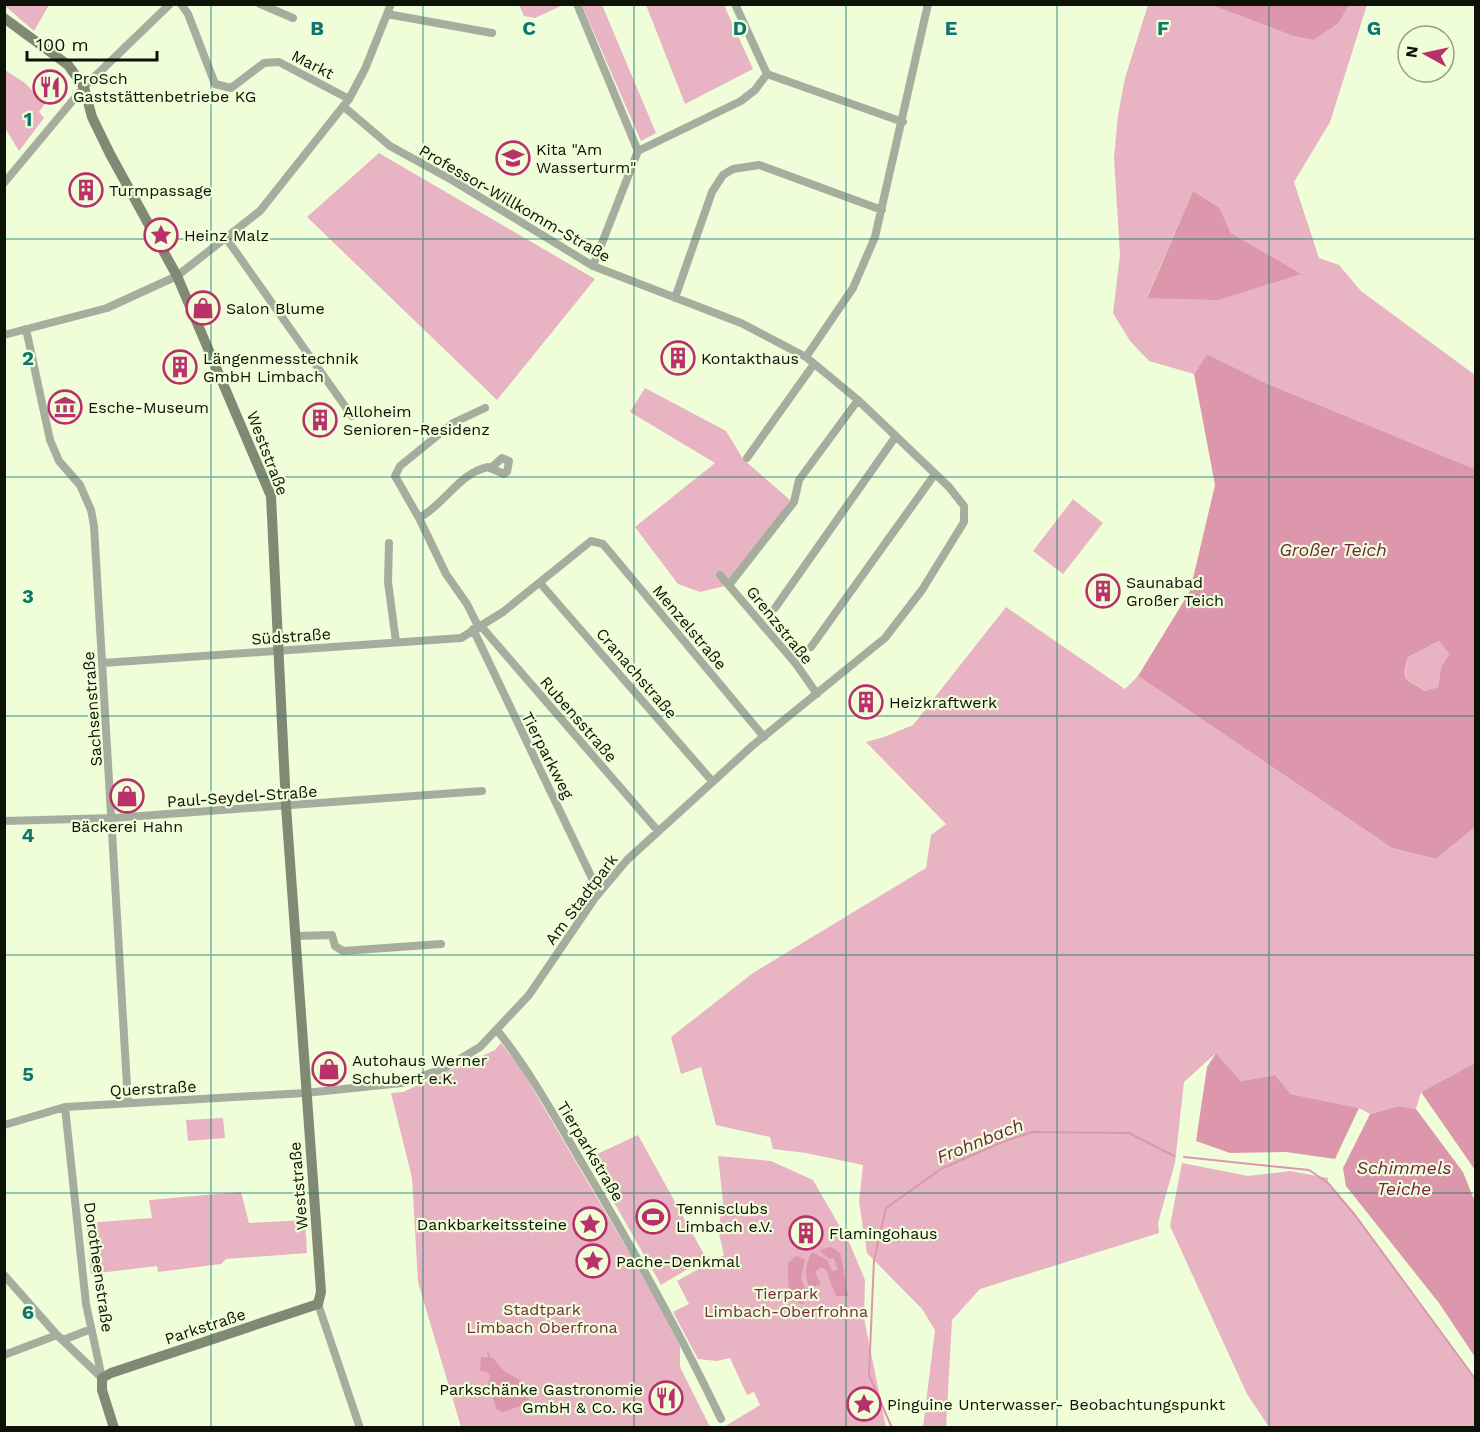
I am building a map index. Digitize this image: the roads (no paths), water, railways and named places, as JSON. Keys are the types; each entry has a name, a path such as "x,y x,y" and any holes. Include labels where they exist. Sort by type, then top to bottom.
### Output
{"main road":[{"path":"4,18 68,65 84,87"},
{"name":"Weststraße","path":"84,87 92,117 110,154 177,276 271,496 286,806 321,1292 318,1304"},
{"name":"Parkstraße","path":"102,1378 111,1372 318,1304"},
{"name":"Dorotheenstraße","path":"102,1378 102,1390 114,1428"}],"street":[{"path":"4,183 84,87 170,4"},
{"name":"Markt","path":"181,4 188,14 215,84 231,88 264,63 279,62 349,99"},
{"path":"260,4 293,18"},
{"path":"4,335 107,308 177,276 260,211 349,99 365,69 390,4"},
{"path":"577,4 638,151"},
{"path":"735,4 766,74 903,123"},
{"path":"806,357 853,288 875,237 903,123 928,4"},
{"path":"387,14 492,33"},
{"path":"593,266 638,151 741,101 755,90 766,74"},
{"name":"Professor-Willkomm-Straße","path":"344,106 390,146 453,180 593,266 749,327 806,357 858,400 935,474 964,506 964,522 922,590 885,638"},
{"path":"675,298 712,192 723,175 733,169 759,165 882,210"},
{"path":"226,238 352,416"},
{"name":"Sachsenstraße","path":"26,329 50,440 59,460 80,485 91,510 113,818 128,1102"},
{"path":"747,458 814,364"},
{"path":"729,585 794,502 799,480 858,400"},
{"path":"477,627 467,604 446,574 419,518 395,476 400,466 453,423 485,408"},
{"path":"775,608 896,436"},
{"path":"419,518 437,507 468,475 478,469 491,468"},
{"path":"811,647 935,474"},
{"name":"Südstraße","path":"103,663 461,638 503,612 591,541"},
{"name":"Menzelstraße","path":"591,541 603,544 764,737"},
{"path":"390,543 388,582 396,642"},
{"name":"Grenzstraße","path":"720,575 796,664 817,694"},
{"name":"Cranachstraße","path":"540,583 712,782"},
{"name":"Rubensstraße","path":"477,627 658,831"},
{"name":"Tierparkweg","path":"477,627 599,893"},
{"name":"Am Stadtpark","path":"305,1093 402,1083 446,1068 480,1047 529,995 599,893 627,860 764,737 885,638"},
{"name":"Paul-Seydel-Straße","path":"4,821 113,818 482,791"},
{"path":"296,936 332,935 335,946 343,951 441,944"},
{"name":"Tierparkstraße","path":"497,1030 524,1063 603,1196 667,1308 722,1419"},
{"name":"Querstraße","path":"4,1125 65,1107 305,1093"},
{"name":"Dorotheenstraße","path":"65,1107 77,1236 91,1329 102,1378"},
{"path":"4,1275 60,1337 102,1378"},
{"name":"Weststraße","path":"318,1304 360,1428"},
{"path":"4,1355 91,1329"}],"water":[{"path":"1211,5 1349,5 1339,23 1314,40 1293,36"},
{"path":"1193,191 1220,208 1231,233 1301,274 1218,300 1147,298"},
{"name":"Großer Teich","path":"1207,354 1268,384 1475,469 1475,827 1436,859 1392,848 1138,676 1190,591 1215,485 1194,374","holes":["1439,641 1449,654 1441,667 1438,687 1425,691 1405,676 1408,657"]},
{"name":"Schimmels Teiche","path":"1216,1053 1241,1081 1275,1075 1291,1094 1359,1108 1335,1159 1286,1152 1230,1153 1196,1141 1207,1067"},
{"name":"Schimmels Teiche","path":"1475,1063 1475,1170 1421,1092"},
{"name":"Schimmels Teiche","path":"1399,1106 1416,1109 1463,1172 1475,1202 1475,1357 1439,1303 1346,1186 1343,1168 1370,1114"},
{"path":"830,1247 841,1255 848,1296 836,1296 826,1270 821,1267 815,1272 821,1284 810,1288 808,1284 807,1265 812,1252 827,1260 832,1271 838,1270 834,1258 829,1259 819,1250"},
{"path":"796,1256 805,1259 801,1279 808,1294 803,1305 793,1299 788,1285 788,1263"},
{"path":"481,1357 493,1358 503,1370 521,1381 530,1394 527,1404 503,1412 497,1410 488,1385 490,1376 487,1372 480,1371"}],"waterway":[{"name":"Frohnbach","path":"892,1428 869,1375 874,1260 886,1208 941,1169 1000,1143 1032,1132 1129,1133 1174,1156"},
{"name":"Frohnbach","path":"1184,1157 1309,1170 1328,1183 1355,1215 1476,1380"},
{"path":"488,1353 489,1357"}],"place":[{"name":"ProSch Gaststättenbetriebe KG","path":"50,87"},
{"name":"Kita \"Am Wasserturm\"","path":"513,158"},
{"name":"Turmpassage","path":"86,190"},
{"name":"Heinz Malz","path":"161,235"},
{"name":"Salon Blume","path":"203,308"},
{"name":"Kontakthaus","path":"678,358"},
{"name":"Längenmesstechnik GmbH Limbach","path":"180,367"},
{"name":"Esche-Museum","path":"65,407"},
{"name":"Alloheim Senioren-Residenz","path":"320,420"},
{"name":"Saunabad Großer Teich","path":"1103,591"},
{"name":"Heizkraftwerk","path":"866,702"},
{"name":"Bäckerei Hahn","path":"127,796"},
{"name":"Autohaus Werner Schubert e.K.","path":"329,1069"},
{"name":"Tennisclubs Limbach e.V.","path":"653,1217"},
{"name":"Dankbarkeitssteine","path":"590,1224"},
{"name":"Flamingohaus","path":"806,1233"},
{"name":"Pache-Denkmal","path":"593,1261"},
{"name":"Parkschänke Gastronomie GmbH & Co. KG","path":"666,1398"},
{"name":"Pinguine Unterwasser- Beobachtungspunkt","path":"864,1404"}],"park label":[{"name":"Tierpark Limbach-Oberfrohna","path":"786,1302"},
{"name":"Stadtpark Limbach Oberfrona","path":"542,1318"}]}
